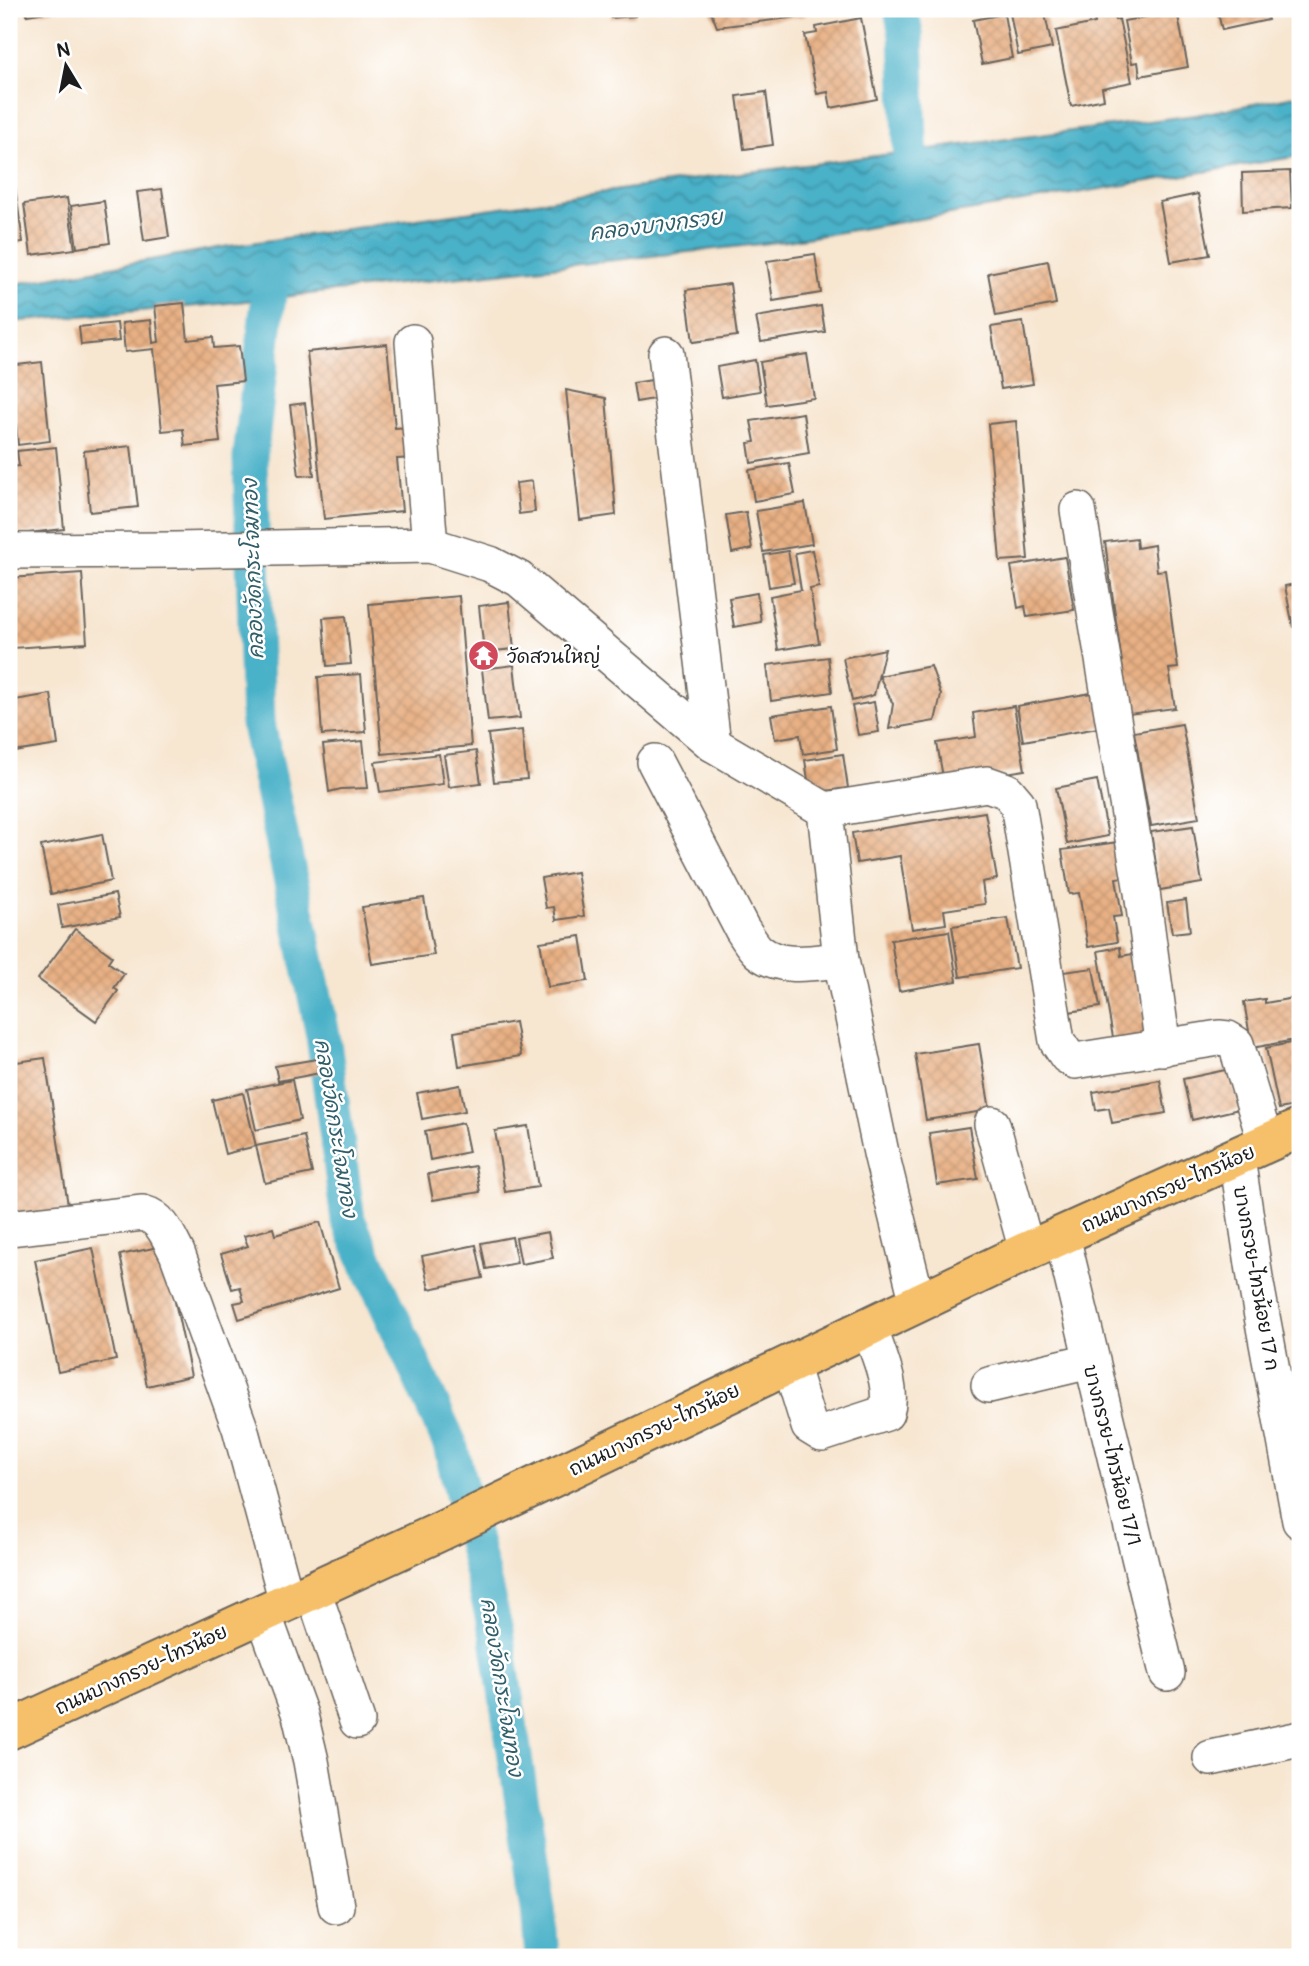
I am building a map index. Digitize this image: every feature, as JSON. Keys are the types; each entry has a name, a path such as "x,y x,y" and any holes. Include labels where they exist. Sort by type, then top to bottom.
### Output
{"main road":[{"name":"ถนนบางกรวย-ไทรน้อย","path":"9,1730 437,1533 1027,1251 1300,1128"}],"street":[{"path":"413,342 430,545"},
{"path":"666,354 713,744"},
{"path":"1078,510 1142,892 1163,1048"},
{"path":"9,551 430,545 490,564 519,579 713,744 825,810 841,960 881,1153 918,1304"},
{"path":"655,762 742,929 757,951 773,960 793,963 841,960"},
{"name":"บางกรวย-ไทรน้อย 17 ก","path":"825,810 987,784 998,786 1013,796 1018,804 1058,1041 1066,1056 1075,1061 1219,1038 1236,1044 1252,1151 1256,1284 1300,1521"},
{"path":"992,1124 1027,1251"},
{"path":"9,1228 143,1213 154,1216 177,1253 240,1427 288,1602 300,1715 311,1760 335,1906"},
{"name":"บางกรวย-ไทรน้อย 17/1","path":"1062,1236 1167,1673"},
{"path":"790,1364 809,1426 822,1434 886,1413 890,1401 889,1389 869,1326"},
{"path":"989,1384 1090,1361"},
{"path":"288,1602 357,1721"},
{"path":"1211,1758 1300,1739"}],"water":[{"name":"คลองบางกรวย","path":"1300,95 1300,156 787,241 209,305 9,322 9,285 223,247 703,178 1196,115"}],"building":[{"path":"26,9 56,9 57,10 27,15"},
{"path":"610,9 634,9 635,16 611,18"},
{"path":"710,9 805,9 806,16 717,27"},
{"path":"1044,9 1052,48 1018,55 1010,13"},
{"path":"1092,9 1113,9 1115,20 1119,19 1132,82 1102,88 1104,99 1071,106 1056,31 1095,23"},
{"path":"1217,9 1265,9 1268,20 1222,30"},
{"path":"1177,11 1188,67 1140,76 1138,62 1132,63 1124,21"},
{"path":"1004,14 1012,58 982,64 973,20"},
{"path":"861,18 877,99 831,108 828,92 817,94 805,35 817,33 816,27"},
{"path":"766,92 773,145 744,149 737,96"},
{"path":"1290,171 1292,208 1243,211 1242,173"},
{"path":"15,187 23,242 9,244 9,188"},
{"path":"162,189 169,237 144,241 137,192"},
{"path":"1198,194 1210,255 1171,262 1160,202"},
{"path":"67,198 75,249 31,255 24,204"},
{"path":"104,201 110,243 77,248 71,206"},
{"path":"815,254 821,293 773,301 767,261"},
{"path":"1048,261 1056,304 996,316 988,273"},
{"path":"730,284 737,336 693,342 686,290"},
{"path":"184,303 188,340 213,337 214,348 239,346 243,381 214,384 220,442 185,446 183,429 162,431 154,349 125,352 122,323 151,320 153,343 159,342 155,306"},
{"path":"821,306 825,332 761,342 756,317"},
{"path":"1023,322 1033,384 1001,389 991,327"},
{"path":"117,323 119,341 81,345 79,327"},
{"path":"387,344 395,428 410,427 413,458 397,459 402,511 324,519 307,352"},
{"path":"807,354 814,398 767,405 760,362"},
{"path":"755,360 760,391 722,397 717,367"},
{"path":"42,362 50,441 18,445 15,414 9,415 9,366"},
{"path":"652,380 654,399 636,402 633,383"},
{"path":"566,390 606,398 616,515 580,520"},
{"path":"305,403 314,475 299,476 290,405"},
{"path":"803,413 809,453 751,463 748,443 755,442 751,421"},
{"path":"1016,421 1028,559 1000,561 988,424"},
{"path":"131,446 138,507 90,512 84,451"},
{"path":"56,447 64,529 10,535 9,467 19,466 17,451"},
{"path":"789,463 795,494 754,501 749,470"},
{"path":"532,481 535,512 519,514 516,483"},
{"path":"805,503 812,544 763,552 756,511"},
{"path":"746,512 752,549 732,553 726,515"},
{"path":"1136,538 1137,548 1154,545 1157,571 1165,570 1178,668 1169,669 1175,708 1129,714 1105,542"},
{"path":"812,550 819,587 810,589 819,643 778,650 770,596 801,590 795,553"},
{"path":"788,551 794,583 769,587 764,555"},
{"path":"1065,557 1074,610 1027,617 1025,606 1018,608 1011,566"},
{"path":"82,573 87,643 12,648 9,578"},
{"path":"1300,583 1300,626 1293,627 1285,586"},
{"path":"757,593 761,622 734,627 729,598"},
{"path":"459,596 471,746 382,754 369,604"},
{"path":"509,602 514,649 484,652 479,606"},
{"path":"346,616 351,664 327,666 323,618"},
{"path":"885,649 874,695 852,701 843,658"},
{"path":"828,657 832,692 771,701 767,665"},
{"path":"514,665 520,718 488,721 482,669"},
{"path":"931,666 941,695 935,721 889,729 893,704 879,676"},
{"path":"361,674 366,732 322,735 318,677"},
{"path":"1097,692 1104,727 1023,741 1017,706"},
{"path":"51,694 58,745 14,752 9,701"},
{"path":"874,702 879,732 858,735 852,706"},
{"path":"831,706 837,749 803,754 800,735 775,739 771,715"},
{"path":"1014,706 1025,770 944,783 937,743 976,737 973,713"},
{"path":"1182,724 1199,818 1151,826 1134,732"},
{"path":"522,730 527,779 494,782 488,734"},
{"path":"363,741 368,788 329,792 323,745"},
{"path":"476,751 481,783 449,787 444,755"},
{"path":"439,754 443,784 380,792 375,762"},
{"path":"843,754 848,788 810,793 805,760"},
{"path":"1097,780 1108,836 1067,844 1056,788"},
{"path":"985,812 997,879 982,882 985,904 944,910 946,924 912,929 900,856 857,863 852,833"},
{"path":"1193,826 1202,883 1160,890 1151,832"},
{"path":"102,834 111,881 51,894 41,846"},
{"path":"1125,841 1130,876 1116,878 1122,916 1113,917 1117,942 1088,947 1079,893 1069,894 1062,850"},
{"path":"577,872 584,916 556,920 554,907 546,908 541,878"},
{"path":"115,894 120,917 62,928 58,905"},
{"path":"424,898 434,955 372,964 362,907"},
{"path":"1186,900 1190,931 1172,933 1167,903"},
{"path":"1008,918 1017,968 960,977 952,926"},
{"path":"75,929 112,956 108,962 124,974 114,988 118,991 96,1021 38,979"},
{"path":"949,931 957,981 899,991 891,940"},
{"path":"581,936 588,981 548,987 540,942"},
{"path":"1120,947 1121,956 1133,954 1149,1043 1115,1049 1098,951"},
{"path":"1093,968 1100,1007 1069,1012 1063,972"},
{"path":"1300,997 1300,1039 1252,1048 1244,1002 1265,999 1265,1003"},
{"path":"515,1022 521,1056 459,1066 454,1032"},
{"path":"1300,1041 1300,1105 1279,1109 1266,1048"},
{"path":"979,1044 990,1110 926,1120 915,1054"},
{"path":"45,1058 70,1218 19,1226 9,1164 9,1063"},
{"path":"317,1059 320,1073 278,1081 275,1066"},
{"path":"1230,1069 1239,1109 1192,1120 1183,1079"},
{"path":"292,1080 300,1120 256,1130 247,1089"},
{"path":"1160,1080 1166,1113 1112,1123 1109,1108 1096,1110 1093,1092"},
{"path":"460,1085 465,1111 422,1119 417,1093"},
{"path":"243,1093 256,1146 225,1154 212,1100"},
{"path":"463,1123 469,1152 430,1160 425,1131"},
{"path":"528,1126 538,1187 505,1192 495,1131"},
{"path":"969,1127 978,1179 937,1185 929,1133"},
{"path":"304,1136 312,1173 265,1183 256,1146"},
{"path":"475,1166 480,1192 433,1200 428,1174"},
{"path":"320,1222 339,1288 239,1319 234,1303 244,1301 240,1287 232,1289 221,1254 248,1246 244,1236 273,1228 275,1235"},
{"path":"548,1232 553,1258 521,1264 516,1238"},
{"path":"512,1237 517,1263 486,1269 481,1243"},
{"path":"476,1245 483,1278 429,1289 422,1256"},
{"path":"163,1246 191,1376 147,1386 120,1255"},
{"path":"93,1248 116,1360 58,1372 35,1260"}],"waterway":[{"path":"901,9 906,34 912,193"},
{"name":"คลองวัดกระโจมทอง","path":"271,276 250,458 258,724 323,1035 348,1220 450,1444 496,1631 538,1908 542,1957"}],"place":[{"name":"วัดสวนใหญ่","path":"484,656"}]}
